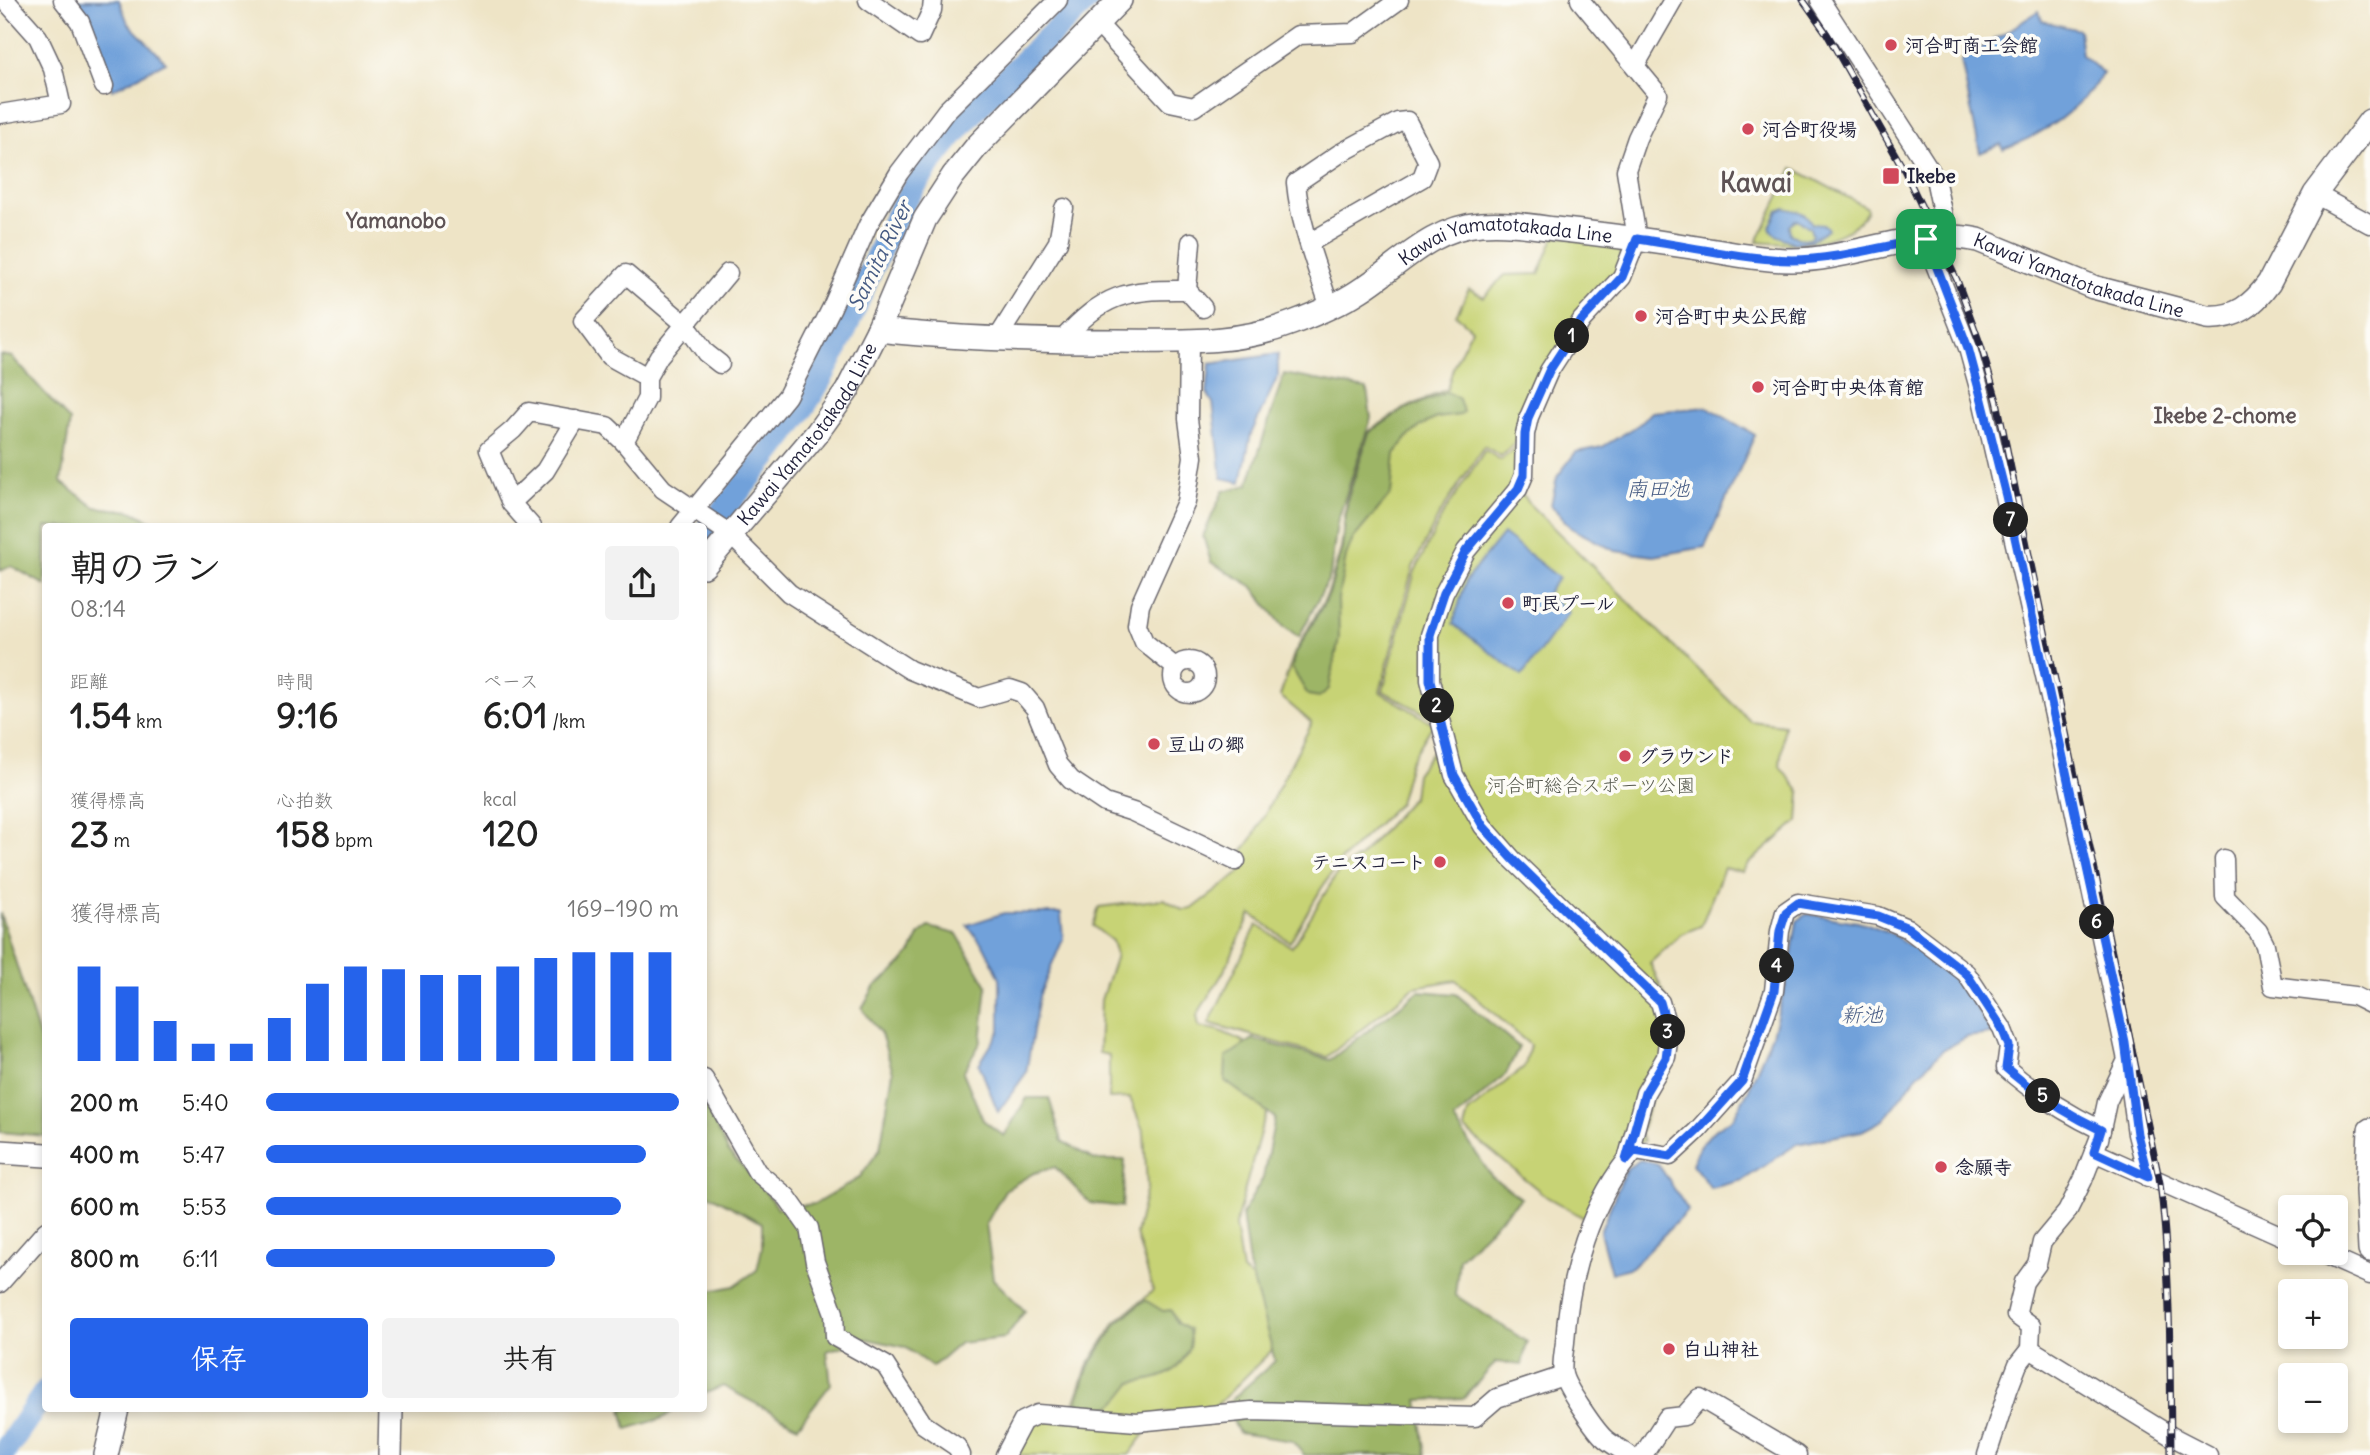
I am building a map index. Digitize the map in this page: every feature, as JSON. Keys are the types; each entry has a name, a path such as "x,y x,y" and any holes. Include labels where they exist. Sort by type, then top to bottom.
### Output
{"main road":[{"name":"Kawai Yamatotakada Line","path":"707,562 834,413 878,330 925,219 953,176 978,145 1120,0"},
{"name":"Kawai Yamatotakada Line","path":"878,330 1061,341 1222,340 1288,325 1330,308 1361,290 1423,243 1452,230 1480,224 1518,225 1792,260 1815,259 1936,238 1978,240 2093,287 2207,317 2220,318 2242,311 2261,294 2315,194 2370,121"},
{"path":"2370,1130 2367,1190 2370,1250"},
{"path":"0,1152 42,1155"},
{"path":"106,1455 116,1412"},
{"path":"390,1455 391,1412"}],"street":[{"path":"0,114 61,104 53,69 38,37 5,0"},
{"path":"63,0 80,22 104,86"},
{"path":"868,0 920,36 932,10 933,0"},
{"path":"683,523 787,396 832,307 868,225 899,173 946,111 1058,0"},
{"path":"1098,23 1170,102 1194,107 1298,36 1353,33 1399,0"},
{"path":"1580,0 1658,94 1637,138 1626,170 1637,239 1622,277 1582,320 1549,371 1528,418 1524,475 1518,489 1466,551 1444,593 1430,635 1430,680 1454,775 1483,826 1513,859 1660,1002 1669,1034 1666,1058 1645,1093 1626,1160"},
{"path":"1635,66 1674,0"},
{"path":"1820,0 1935,178 1936,238 1982,400 2058,733 2125,1042 2137,1134 2148,1177"},
{"path":"1309,243 1422,178 1428,162 1407,121 1398,122 1339,154 1296,183 1298,207 1309,243 1330,308"},
{"path":"2315,194 2370,224"},
{"path":"997,339 1058,242 1064,208"},
{"path":"1191,242 1187,290 1203,308"},
{"path":"624,442 647,398 646,377 659,356 729,273"},
{"path":"646,377 609,356 583,321 626,274 685,325 706,353 720,364"},
{"path":"1061,341 1080,320 1111,298 1147,289 1187,290"},
{"path":"1176,668 1144,642 1137,625 1140,605 1186,502 1193,457 1188,419 1189,341"},
{"path":"528,523 511,503 489,450 529,412 607,426 663,489 730,534 789,593 910,670 979,698 1010,689 1022,693 1035,708 1058,765 1071,780 1105,803 1133,812 1236,861"},
{"path":"511,503 545,471 576,420"},
{"path":"2224,859 2225,897 2258,932 2265,945 2273,986 2354,996 2370,1004"},
{"path":"1629,1455 1604,1438 1588,1418 1563,1376 1567,1313 1577,1267 1598,1206 1626,1160 1635,1150 1670,1156 1697,1131 1742,1081 1774,991 1780,931 1786,912 1798,903 1878,916 1908,928 1966,973 2002,1028 2009,1046 2006,1068 2026,1086 2069,1114 2101,1130"},
{"path":"1987,1455 2018,1364 2030,1349 2031,1326 2016,1315 2024,1282 2037,1264 2042,1242 2067,1212 2083,1180 2101,1130 2107,1102 2127,1060"},
{"path":"707,1084 757,1172 786,1197 809,1227 815,1262 834,1313 835,1337 885,1365 923,1424 957,1447 961,1455"},
{"path":"2094,1152 2278,1234"},
{"path":"0,1283 42,1236"},
{"path":"2348,1265 2370,1275"},
{"path":"2030,1349 2171,1436 2208,1455"},
{"path":"1005,1455 1023,1421 1038,1415 1137,1422 1251,1411 1475,1417 1497,1398 1563,1376"},
{"path":"1643,1455 1667,1418 1684,1416 1700,1398 1797,1455"}],"green space":[{"path":"1793,168 1866,207 1867,211 1858,223 1832,237 1802,243 1757,242"},
{"name":"河合町総合スポーツ公園","path":"1555,235 1607,242 1620,251 1622,266 1517,440 1501,456 1484,446 1439,515 1413,567 1380,692 1433,723 1433,718 1383,691 1415,571 1442,516 1485,450 1501,460 1518,445 1516,483 1527,502 1750,721 1784,725 1780,766 1800,792 1798,821 1747,865 1743,872 1724,868 1701,926 1681,934 1650,963 1667,1000 1679,1039 1675,1059 1654,1089 1640,1135 1644,1141 1621,1153 1586,1219 1547,1197 1464,1129 1468,1113 1525,1066 1530,1045 1456,980 1414,987 1327,1057 1209,1023 1257,925 1292,947 1340,869 1360,857 1413,797 1416,774 1439,742 1434,723 1410,762 1399,803 1340,861 1290,942 1251,914 1223,973 1197,1015 1199,1027 1218,1030 1287,1061 1261,1129 1235,1226 1242,1271 1307,1315 1213,1409 1161,1413 1129,1455 1009,1455 1025,1424 1069,1419 1087,1367 1116,1321 1153,1291 1136,1234 1147,1187 1144,1133 1130,1098 1109,1099 1109,1055 1099,1053 1101,1000 1116,955 1112,941 1093,926 1099,907 1164,899 1183,910 1192,909 1240,873 1242,852 1253,837 1312,723 1280,696 1294,654 1328,593 1341,549 1347,499 1368,432 1402,410 1447,389 1454,365 1472,329 1456,315 1469,289 1484,297 1505,275 1539,274"},
{"path":"0,355 12,357 70,421 61,482 95,507 131,511 156,523 42,523 42,583 11,566 0,571"},
{"path":"1284,374 1367,389 1371,418 1337,523 1330,576 1299,637 1283,626 1252,586 1211,562 1203,536 1223,491 1248,485"},
{"path":"1447,392 1459,399 1463,412 1460,415 1437,418 1422,425 1408,437 1395,454 1391,494 1353,539 1346,557 1338,599 1339,639 1329,689 1319,697 1308,695 1292,668 1295,655 1329,594 1342,548 1348,498 1369,433 1403,410"},
{"path":"0,913 42,1046 42,1136 0,1132"},
{"path":"929,927 957,934 987,986 981,1042 963,1072 983,1120 1004,1136 1027,1098 1049,1098 1062,1141 1095,1160 1125,1160 1122,1207 1090,1203 1055,1167 1034,1173 1005,1190 986,1224 993,1279 1025,1311 1005,1338 960,1343 932,1367 905,1347 867,1339 827,1351 831,1384 798,1426 723,1386 707,1393 707,1291 734,1286 757,1270 762,1248 762,1223 707,1194 707,1109 729,1153 778,1208 815,1204 859,1178 880,1149 893,1072 881,1034 862,1008 875,986 895,971 911,952 920,934"},
{"path":"1419,991 1456,994 1519,1047 1506,1074 1454,1120 1492,1177 1521,1198 1459,1259 1455,1295 1527,1342 1522,1365 1496,1362 1464,1398 1418,1400 1426,1455 1304,1455 1292,1441 1239,1433 1225,1405 1275,1361 1249,1265 1242,1214 1263,1178 1275,1118 1225,1081 1226,1057 1253,1039 1330,1060"},
{"path":"1145,1300 1163,1311 1171,1310 1177,1323 1189,1330 1190,1343 1185,1356 1169,1373 1132,1383 1109,1407 1075,1410 1088,1368 1118,1322"},
{"path":"623,1412 672,1412 663,1418 627,1429"}],"water":[{"path":"76,0 119,0 128,23 166,62 112,90 97,38"},
{"path":"2039,11 2042,21 2079,30 2082,55 2103,73 2072,110 2046,129 2003,149 2001,144 1980,153 1961,61"},
{"path":"1785,208 1801,212 1812,224 1825,225 1828,229 1811,240 1794,243 1771,229 1778,211","holes":["1799,220 1810,228 1812,235 1809,239 1790,234 1789,226"]},
{"path":"1278,354 1278,376 1251,434 1241,482 1222,478 1213,403 1207,393 1210,364"},
{"name":"南田池","path":"1707,407 1755,435 1705,547 1654,556 1615,551 1571,528 1551,505 1557,477 1576,452 1602,447 1637,426 1652,412"},
{"name":"町民プール","path":"1503,534 1559,578 1546,594 1569,612 1522,676 1453,624 1466,580"},
{"path":"1004,913 1061,913 1063,939 1039,996 1026,1073 998,1112 979,1064 1000,1031 1000,978 984,946 967,925"},
{"name":"新池","path":"1807,914 1865,923 1888,932 1927,956 1966,990 1991,1034 1967,1037 1944,1049 1917,1076 1883,1120 1862,1131 1797,1144 1743,1180 1711,1188 1692,1164 1699,1147 1713,1131 1733,1118 1748,1091 1772,1034 1789,973 1797,921"},
{"path":"1640,1160 1658,1164 1688,1210 1632,1267 1611,1273 1600,1232 1626,1169"}],"waterway":[{"name":"Samita River","path":"707,531 781,439 809,399 833,354 888,233 932,161 995,89 1087,0"},
{"name":"Samita River","path":"2,1455 42,1397"}],"railway":[{"path":"1803,0 1827,34 1904,170 1957,280 1997,401 2160,1183 2168,1285 2171,1455"}],"place":[{"name":"河合町商工会館","path":"1891,45"},
{"name":"河合町役場","path":"1748,129"},
{"name":"Ikebe","path":"1891,176"},
{"name":"河合町中央公民館","path":"1641,316"},
{"name":"河合町中央体育館","path":"1758,387"},
{"name":"町民プール","path":"1508,603"},
{"name":"豆山の郷","path":"1154,744"},
{"name":"グラウンド","path":"1625,756"},
{"name":"テニスコート","path":"1440,862"},
{"name":"念願寺","path":"1941,1167"},
{"name":"白山神社","path":"1669,1349"}],"district":[{"name":"Kawai","path":"1756,183"},
{"name":"Yamanobo","path":"396,221"},
{"name":"Ikebe 2-chome","path":"2225,416"}],"route":[{"path":"1637,239 1792,260 1815,259 1926,239 1968,348 2006,496 2125,1042 2137,1134 2148,1177 2094,1152 2101,1130 2069,1114 2026,1086 2006,1068 2009,1046 2002,1028 1966,973 1908,928 1878,916 1798,903 1786,912 1780,931 1774,991 1742,1081 1697,1131 1670,1156 1635,1150 1626,1160 1645,1093 1666,1058 1669,1034 1660,1002 1513,859 1483,826 1454,775 1430,680 1430,635 1444,593 1466,551 1518,489 1524,475 1528,418 1549,371 1582,320 1622,277 1637,239"}]}
